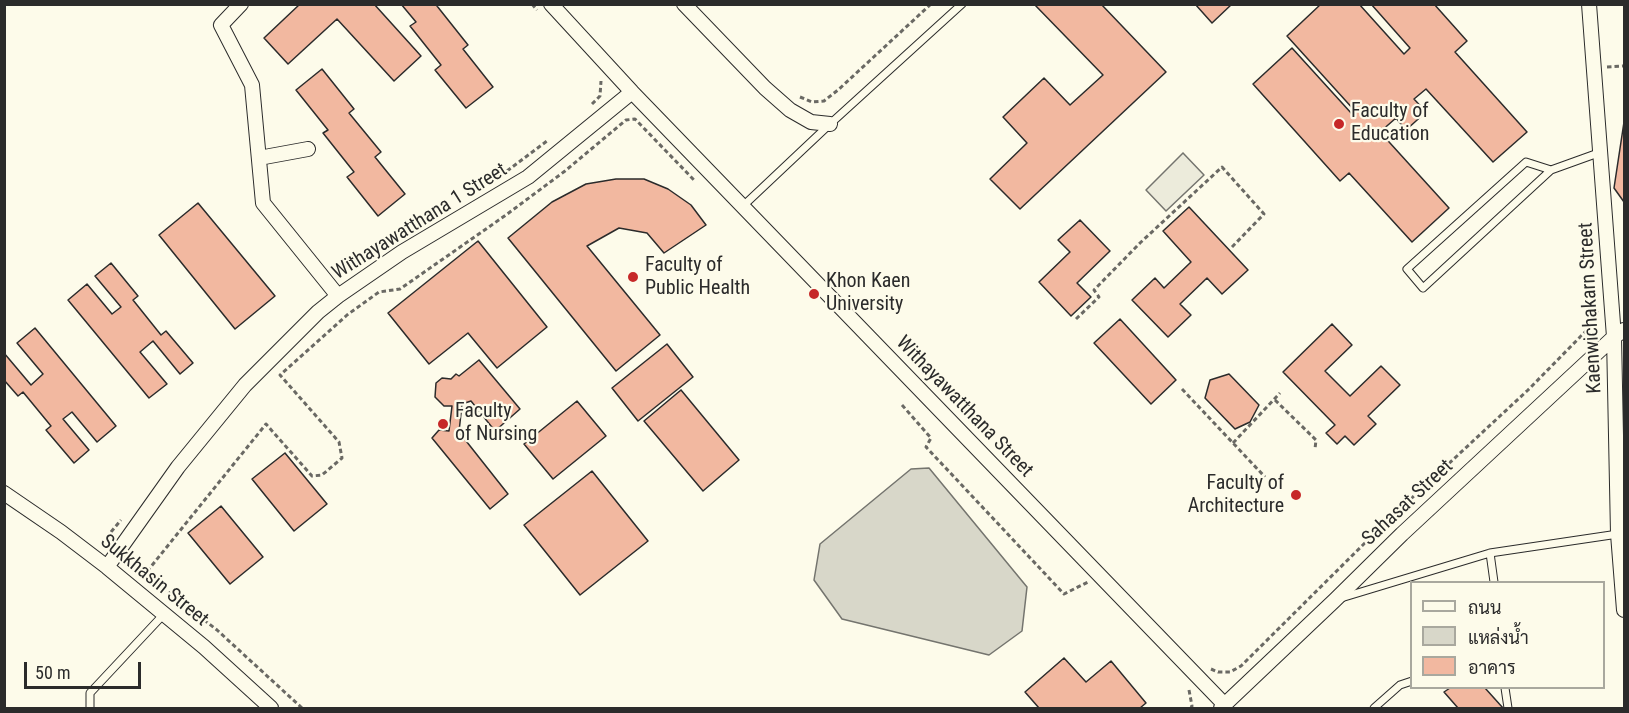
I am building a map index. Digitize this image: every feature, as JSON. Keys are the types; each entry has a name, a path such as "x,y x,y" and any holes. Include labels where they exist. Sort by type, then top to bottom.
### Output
{"street":[{"path":"241,4 221,25 252,85 263,203 338,296"},
{"name":"Withayawatthana Street","path":"551,4 632,92 1223,707"},
{"path":"684,4 765,88 790,110 812,122 830,124"},
{"name":"Kaenwichakarn Street","path":"1589,4 1619,334 1616,466 1624,610"},
{"name":"Withayawatthana 1 Street","path":"107,567 178,467 245,386 318,312 402,252 528,177 632,92"},
{"path":"259,159 308,149"},
{"name":"Sahasat Street","path":"1223,707 1410,526 1619,334"},
{"path":"1616,466 1624,444"},
{"name":"Sukkhasin Street","path":"4,493 107,567 204,647 271,708"}],"lane":[{"path":"743,206 962,4"},
{"path":"1551,170 1526,162 1407,269 1423,288 1551,170 1601,152"},
{"path":"1335,600 1490,553 1618,534"},
{"path":"1490,553 1494,581"},
{"path":"90,708 90,693 164,614"},
{"path":"1374,708 1400,685 1410,682"},
{"path":"1505,689 1508,708"}],"path":[{"path":"795,96 812,102 824,101 931,4"},
{"path":"303,708 217,630 145,574 266,424 312,476 322,475 342,458 339,442 280,375 347,315 379,292 400,289 496,222 565,171 626,120 635,118 699,184"},
{"path":"1076,319 1099,297 1094,290 1140,243 1222,167 1264,214 1232,247"},
{"path":"1206,666 1218,672 1230,672 1241,666 1388,520 1528,390 1586,331 1595,319 1598,308"},
{"path":"1182,389 1265,477"},
{"path":"1233,443 1280,393"},
{"path":"1275,400 1316,440 1315,449"},
{"path":"902,405 931,438 926,447 1064,594 1088,582"},
{"path":"1186,685 1191,694 1191,708"}],"shaded area":[{"path":"1183,153 1204,175 1166,211 1146,190"}],"water":[{"path":"929,468 1027,587 1022,631 989,655 842,619 814,580 820,544 911,469"}],"building":[{"path":"300,4 374,4 421,56 394,81 337,19 288,64 264,38"},
{"path":"401,4 439,4 437,6 468,45 463,49 493,87 466,108 435,70 441,65 410,26 416,22"},
{"path":"1034,4 1101,4 1166,72 1020,209 990,179 1027,143 1003,117 1044,78 1070,105 1103,75"},
{"path":"1195,4 1232,4 1212,23"},
{"name":"Faculty of Education","path":"1321,4 1359,4 1404,54 1410,48 1371,4 1434,4 1467,41 1455,52 1527,132 1493,162 1426,89 1414,99 1426,112 1406,130 1396,118 1380,132 1449,208 1412,242 1349,173 1340,181 1253,84 1292,48 1352,114 1355,111 1287,36"},
{"path":"322,69 354,109 349,113 381,152 375,157 405,194 378,216 347,177 354,172 323,133 328,130 296,90"},
{"path":"1624,122 1624,202 1614,188"},
{"name":"Faculty of Public Health","path":"616,179 644,179 668,189 691,205 706,225 664,253 647,233 619,228 587,246 660,335 616,371 508,238 552,202 586,184"},
{"path":"198,203 275,296 235,329 159,235"},
{"path":"1189,207 1248,270 1222,294 1207,278 1180,304 1191,315 1168,337 1132,300 1155,278 1164,288 1191,262 1163,231"},
{"path":"1080,220 1110,251 1077,283 1091,297 1071,316 1039,282 1070,252 1058,240"},
{"path":"478,241 547,327 497,368 468,333 429,364 388,313"},
{"path":"111,263 138,296 133,300 161,335 166,331 193,363 180,374 153,341 140,352 167,384 149,398 68,300 87,284 112,314 121,307 95,276"},
{"path":"1120,319 1176,380 1151,404 1094,343"},
{"path":"1332,324 1352,345 1325,371 1350,396 1381,366 1400,385 1368,416 1376,424 1354,445 1345,436 1337,444 1326,433 1335,425 1283,372"},
{"path":"35,328 116,426 97,442 72,412 63,419 89,450 74,463 46,430 51,426 23,392 18,396 4,380 4,353 31,385 43,374 17,343"},
{"path":"667,344 693,377 638,421 612,388"},
{"name":"Faculty of Nursing","path":"479,360 520,409 495,431 471,401 462,404 459,432 508,494 490,509 432,438 439,430 449,431 452,406 444,406 435,397 436,383 442,378 451,379 456,374 459,376"},
{"path":"1229,374 1259,405 1250,422 1235,429 1205,398 1210,380"},
{"path":"681,390 739,460 703,491 644,421"},
{"path":"577,401 606,436 553,479 524,444"},
{"path":"285,453 327,504 294,531 252,479"},
{"path":"592,471 648,541 580,595 524,525"},
{"path":"221,506 263,557 230,584 188,533"},
{"path":"1064,658 1086,682 1111,661 1146,703 1140,708 1039,708 1025,692"},
{"path":"1448,689 1486,689 1503,708 1458,708 1444,692"}],"place":[{"name":"Faculty of Education","path":"1339,124"},
{"name":"Faculty of Public Health","path":"633,277"},
{"name":"Khon Kaen University","path":"814,294"},
{"name":"Faculty of Nursing","path":"443,424"},
{"name":"Faculty of Architecture","path":"1296,495"}]}
